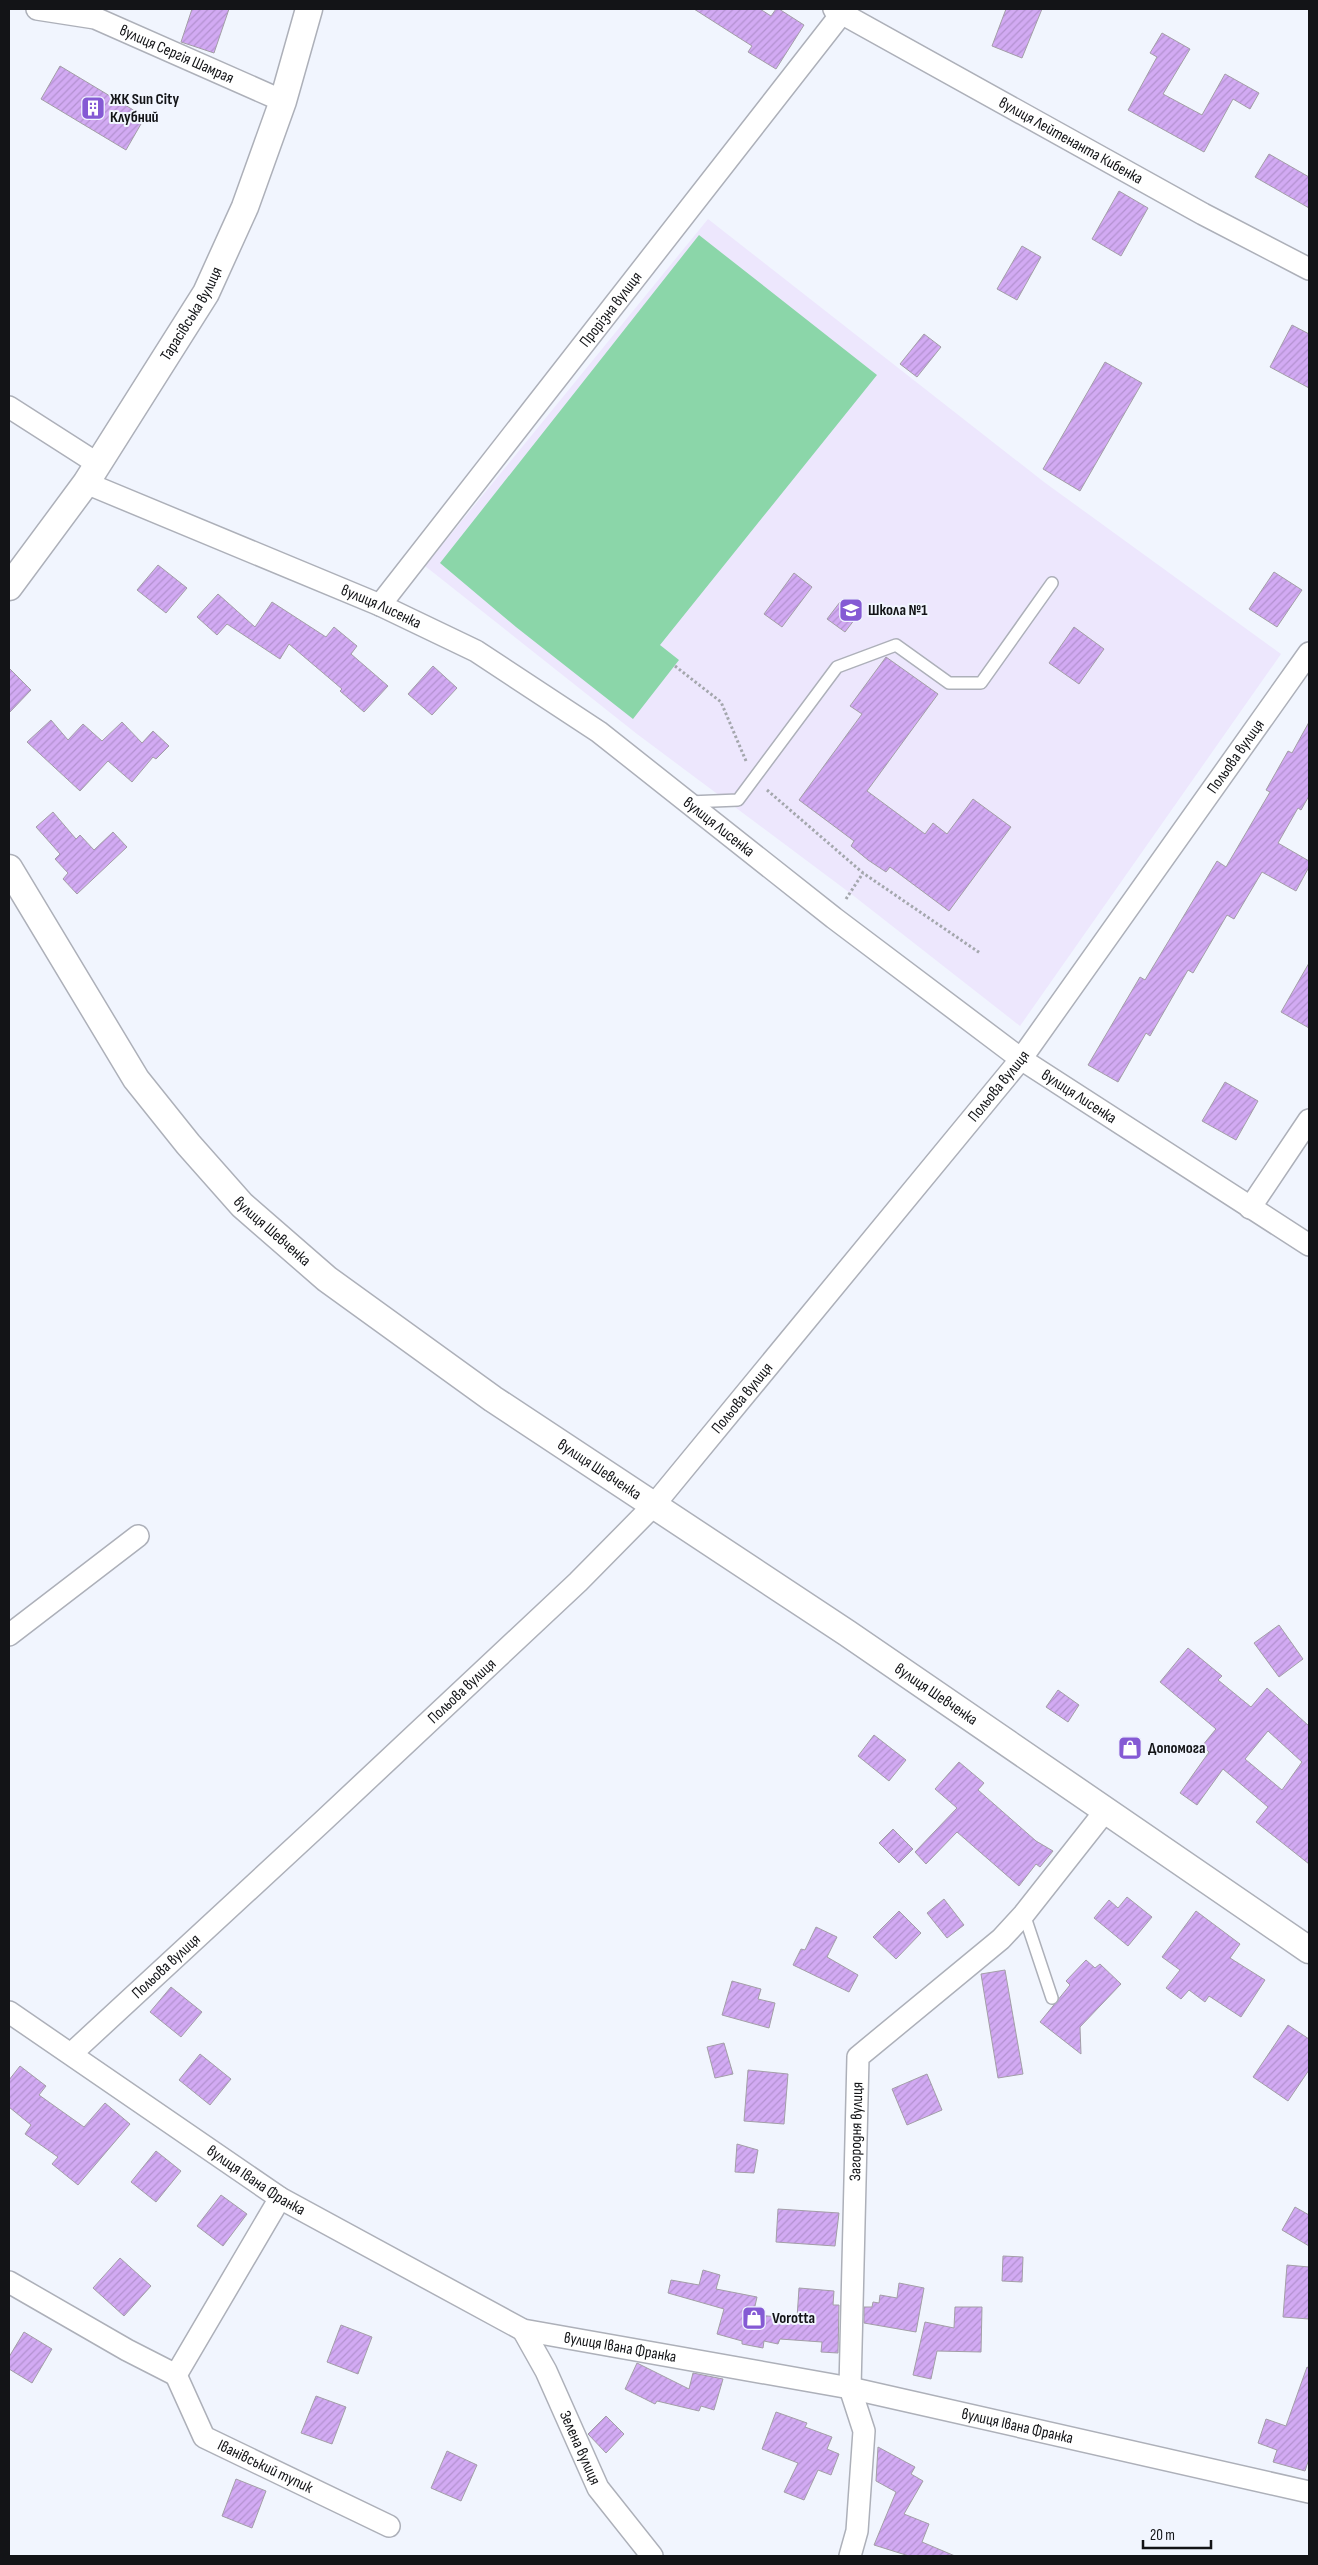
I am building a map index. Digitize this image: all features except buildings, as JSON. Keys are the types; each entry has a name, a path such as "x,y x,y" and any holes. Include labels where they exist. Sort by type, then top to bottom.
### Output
{"street":[{"name":"вулиця Сергія Шамрая","path":"37,9 95,18 283,101"},
{"name":"Тарасівська вулиця","path":"9,587 92,473 206,293 245,207 283,101 309,9"},
{"name":"вулиця Лейтенанта Кибенка","path":"838,11 1202,214 1309,269"},
{"name":"Прорізна вулиця","path":"380,605 838,11"},
{"name":"вулиця Лисенка","path":"9,407 92,473 476,651 600,732 834,918 1020,1059 1309,1246"},
{"name":"Польова вулиця","path":"72,2053 578,1582 654,1505 1020,1059 1309,653"},
{"name":"вулиця Шевченка","path":"9,868 136,1079 188,1144 242,1205 327,1279 493,1399 654,1505 1106,1810 1309,1950"},
{"path":"1250,1208 1309,1120"},
{"path":"9,1635 138,1536"},
{"name":"Загородня вулиця","path":"850,2556 857,2531 864,2431 850,2388 858,2057 1001,1939 1024,1914 1106,1810"},
{"name":"вулиця Івана Франка","path":"9,2012 72,2053 280,2198 523,2330 850,2388 1309,2492"},
{"path":"9,2282 127,2350 176,2375 280,2198"},
{"name":"Зелена вулиця","path":"523,2330 546,2371 598,2488 652,2556"},
{"name":"Іванівський тупик","path":"176,2375 204,2437 389,2526"}],"lane":[{"path":"688,802 738,800 837,668 896,645 949,683 981,683 1052,583"},
{"path":"1024,1914 1052,1998"}],"path":[{"path":"675,666 721,702 754,779 863,872 980,953"},
{"path":"834,918 863,872"}],"shaded area":[{"name":"Школа №1","path":"708,219 1044,482 1281,654 1020,1026 850,893 637,734 425,566"}],"green space":[{"path":"699,235 877,375 660,645 679,660 633,719 516,627 440,563"}],"place":[{"name":"ЖК Sun City Клубний","path":"93,108"},
{"name":"Школа №1","path":"851,610"},
{"name":"Допомога","path":"1130,1748"},
{"name":"Vorotta","path":"754,2318"}]}
